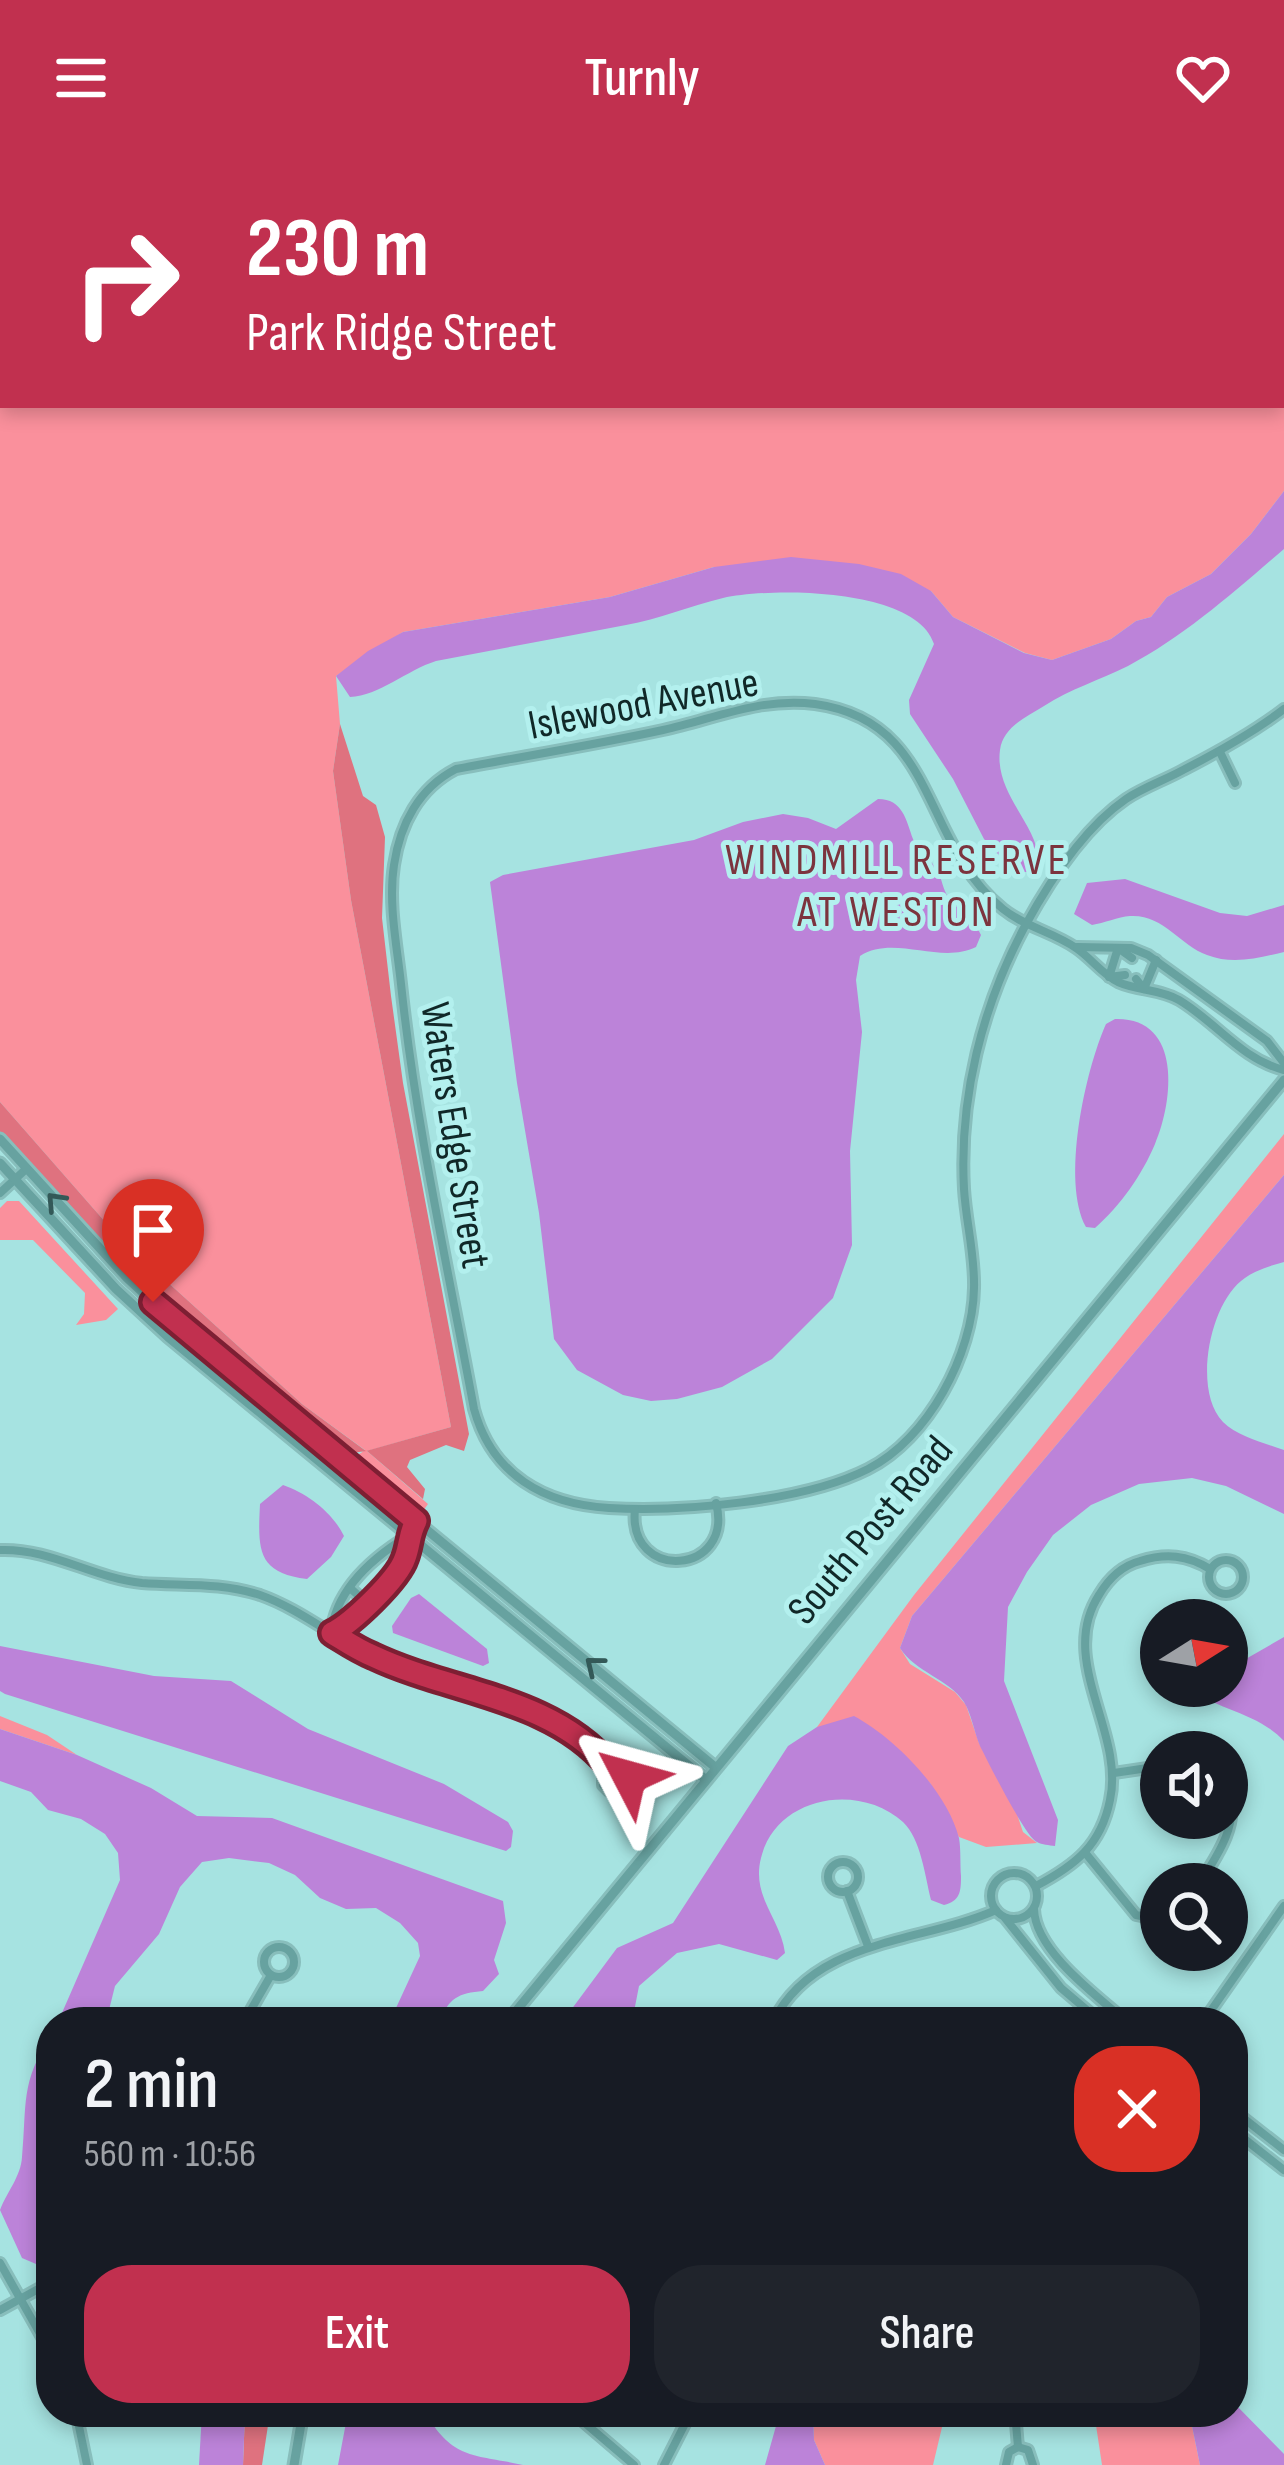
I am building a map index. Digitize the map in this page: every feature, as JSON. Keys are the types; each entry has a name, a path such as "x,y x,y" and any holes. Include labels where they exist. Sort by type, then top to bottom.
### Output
{"street":[{"name":"Islewood Avenue","path":"406,823 425,792 456,769 669,729 728,710 811,704 869,721 904,750 966,870 1003,909 1076,947"},
{"path":"716,1503 718,1522 712,1541 698,1555 680,1562 660,1558 644,1547 635,1529 635,1509 827,1487 873,1467 943,1394 959,1362 974,1290 964,1193 966,1111 994,993 1026,924 1107,813 1130,796 1220,752 1284,709"},
{"path":"1220,752 1235,783"},
{"name":"Waters Edge Street","path":"406,823 393,885 408,1047 474,1409 492,1454 516,1478 550,1498 583,1506 635,1509"},
{"path":"1076,947 1131,948 1156,961 1252,1028 1284,1066"},
{"path":"1076,947 1109,977 1183,1002 1259,1064 1284,1066"},
{"path":"1118,948 1132,958"},
{"path":"1109,977 1118,948"},
{"path":"1143,962 1156,961"},
{"path":"1144,989 1156,961"},
{"path":"1109,977 1125,975"},
{"path":"1136,979 1144,989"},
{"name":"South Post Road","path":"519,2007 1284,1080"},
{"path":"0,1139 127,1278 230,1369 715,1767"},
{"path":"0,1163 116,1289 220,1381 705,1779"},
{"path":"0,1192 25,1170"},
{"path":"220,1381 230,1369"},
{"path":"332,1633 350,1624 405,1559 416,1521"},
{"path":"332,1633 333,1616 350,1588 376,1557 408,1536"},
{"path":"0,1550 49,1555 139,1582 237,1588 277,1602 375,1658 554,1720 593,1747 609,1766"},
{"path":"1036,1886 1087,1855 1104,1821 1114,1773 1087,1661 1084,1630 1090,1608 1108,1580 1129,1564 1176,1556 1210,1569"},
{"path":"1220,1560 1234,1561 1242,1571 1242,1584 1232,1593 1218,1593 1209,1582 1210,1569 1220,1560"},
{"path":"350,1588 368,1604"},
{"path":"1114,1773 1140,1769"},
{"path":"1087,1855 1140,1916"},
{"path":"838,1862 850,1863 857,1872 856,1884 847,1892 836,1890 828,1881 829,1869 838,1862"},
{"path":"1084,2007 1061,1988 1000,1913 991,1893 1002,1876 1024,1874 1036,1886 1034,1909 1041,1934 1063,1964 1110,2007"},
{"path":"847,1892 868,1946"},
{"path":"1214,2007 1284,1906"},
{"path":"780,2007 785,1998 825,1968 868,1946 1000,1913 1019,1919 1034,1909"},
{"path":"274,1947 287,1949 295,1961 292,1970 280,1977 271,1975 265,1967 266,1954 274,1947"},
{"path":"253,2007 271,1975"},
{"path":"1248,2122 1284,2150"},
{"path":"1248,2142 1284,2170"},
{"path":"0,2263 36,2325"},
{"path":"0,2310 36,2290"},
{"path":"79,2427 86,2465"},
{"path":"294,2465 300,2427"},
{"path":"590,2427 634,2465"},
{"path":"664,2465 683,2427"},
{"path":"1016,2427 1018,2447"},
{"path":"1006,2465 1009,2452 1018,2447 1028,2450 1033,2465"}],"shaded area":[{"path":"0,408 1284,408 1284,491 1251,534 1211,574 1167,597 1151,617 1136,621 1111,639 1052,660 1025,653 953,617 931,591 714,567 610,597 403,632 336,676 340,724 333,771 351,900 451,1427 367,1451 428,1504 416,1521 351,1460 365,1450 302,1404 121,1240 0,1102"},
{"path":"1284,491 1284,549 1170,641 1054,700 1010,729 1002,742 1000,766 1037,848 1038,861 1027,872 1015,872 984,839 953,779 910,714 909,700 934,644 922,625 873,602 807,593 723,598 638,622 436,661 361,696 350,697 336,676 403,632 610,597 714,567 791,557 901,574 931,591 953,617 1024,653 1052,660 1111,639 1136,621 1151,617 1167,597 1211,574 1251,534"},
{"path":"340,724 363,796 376,805 385,837 382,918 403,1083 469,1434 464,1451 446,1445 410,1460 407,1467 425,1489 423,1499 367,1451 335,1455 179,1326 0,1139 0,1102 121,1240 302,1404 366,1451 451,1427 351,900 333,771"},
{"path":"878,799 893,803 902,812 915,844 937,870 947,895 981,935 976,947 962,952 887,948 860,956 856,980 862,1032 850,1151 852,1245 833,1298 772,1359 722,1387 677,1399 651,1401 623,1395 577,1370 554,1339 490,882 503,875 694,840 783,814 836,829"},
{"path":"1125,879 1220,913 1247,916 1284,905 1284,952 1226,960 1197,950 1152,920 1130,916 1092,925 1074,914 1087,883"},
{"path":"1115,1019 1137,1022 1162,1046 1167,1064 1166,1106 1155,1144 1137,1178 1095,1228 1086,1227 1076,1182 1079,1126 1098,1044 1106,1024"},
{"path":"1284,1134 1284,1175 912,1616 900,1648 910,1664 955,1692 966,1705 979,1743 1023,1832 1037,1843 986,1847 959,1837 930,1783 817,1727 914,1595"},
{"path":"1284,1175 1284,1262 1251,1274 1230,1293 1213,1329 1207,1371 1214,1408 1223,1422 1244,1436 1284,1450 1284,1514 1226,1486 1192,1478 1139,1484 1091,1505 1053,1535 1008,1607 1004,1681 1058,1820 1055,1846 1039,1843 999,1782 964,1702 900,1648 912,1616"},
{"path":"7,1201 19,1201 118,1309 106,1320 76,1325 84,1314 85,1293 33,1240 0,1240 0,1208"},
{"path":"283,1485 318,1505 344,1536 331,1557 307,1579 278,1571 269,1564 261,1545 260,1504"},
{"path":"419,1594 487,1649 489,1663 483,1666 393,1633 392,1626"},
{"path":"1284,1637 1284,1741 1262,1724 1224,1707 1248,1707 1248,1658"},
{"path":"0,1646 154,1676 231,1681 308,1729 444,1784 508,1822 513,1831 511,1847 506,1851 5,1694 0,1691"},
{"path":"0,1716 47,1735 77,1755 0,1729"},
{"path":"854,1716 902,1752 931,1785 953,1820 960,1842 961,1882 956,1898 944,1905 931,1900 918,1848 903,1822 864,1802 821,1802 783,1821 761,1858 760,1885 785,1953 777,1960 719,1944 677,1953 639,1986 635,2007 573,2007 617,1948 673,1923 788,1746 817,1727"},
{"path":"0,1729 77,1755 151,1788 197,1816 272,1818 503,1901 506,1923 494,1960 499,1974 483,1991 467,1993 447,2007 396,2007 420,1956 418,1943 400,1923 376,1908 346,1909 320,1898 295,1875 269,1863 229,1858 202,1862 180,1887 159,1934 115,1986 110,2007 65,2007 120,1880 118,1853 105,1834 81,1819 48,1810 31,1792 0,1781"},
{"path":"36,2063 36,2264 22,2258 0,2210 21,2164"},
{"path":"1248,2417 1284,2454 1284,2465 1200,2465 1192,2427 1248,2427"},
{"path":"201,2427 244,2427 243,2465 199,2465"},
{"path":"244,2427 268,2427 262,2465 243,2465"},
{"path":"345,2427 434,2427 466,2453 523,2465 338,2465"},
{"path":"776,2427 814,2427 825,2465 765,2465"},
{"path":"814,2427 942,2427 933,2465 825,2465"},
{"path":"1096,2427 1192,2427 1200,2465 1102,2465"}],"district":[{"name":"WINDMILL RESERVE AT WESTON","path":"897,884"}],"route":[{"path":"153,1302 416,1521 405,1559 360,1614 332,1633 375,1658 554,1720 593,1747 609,1766 626,1769 629,1777"}]}
